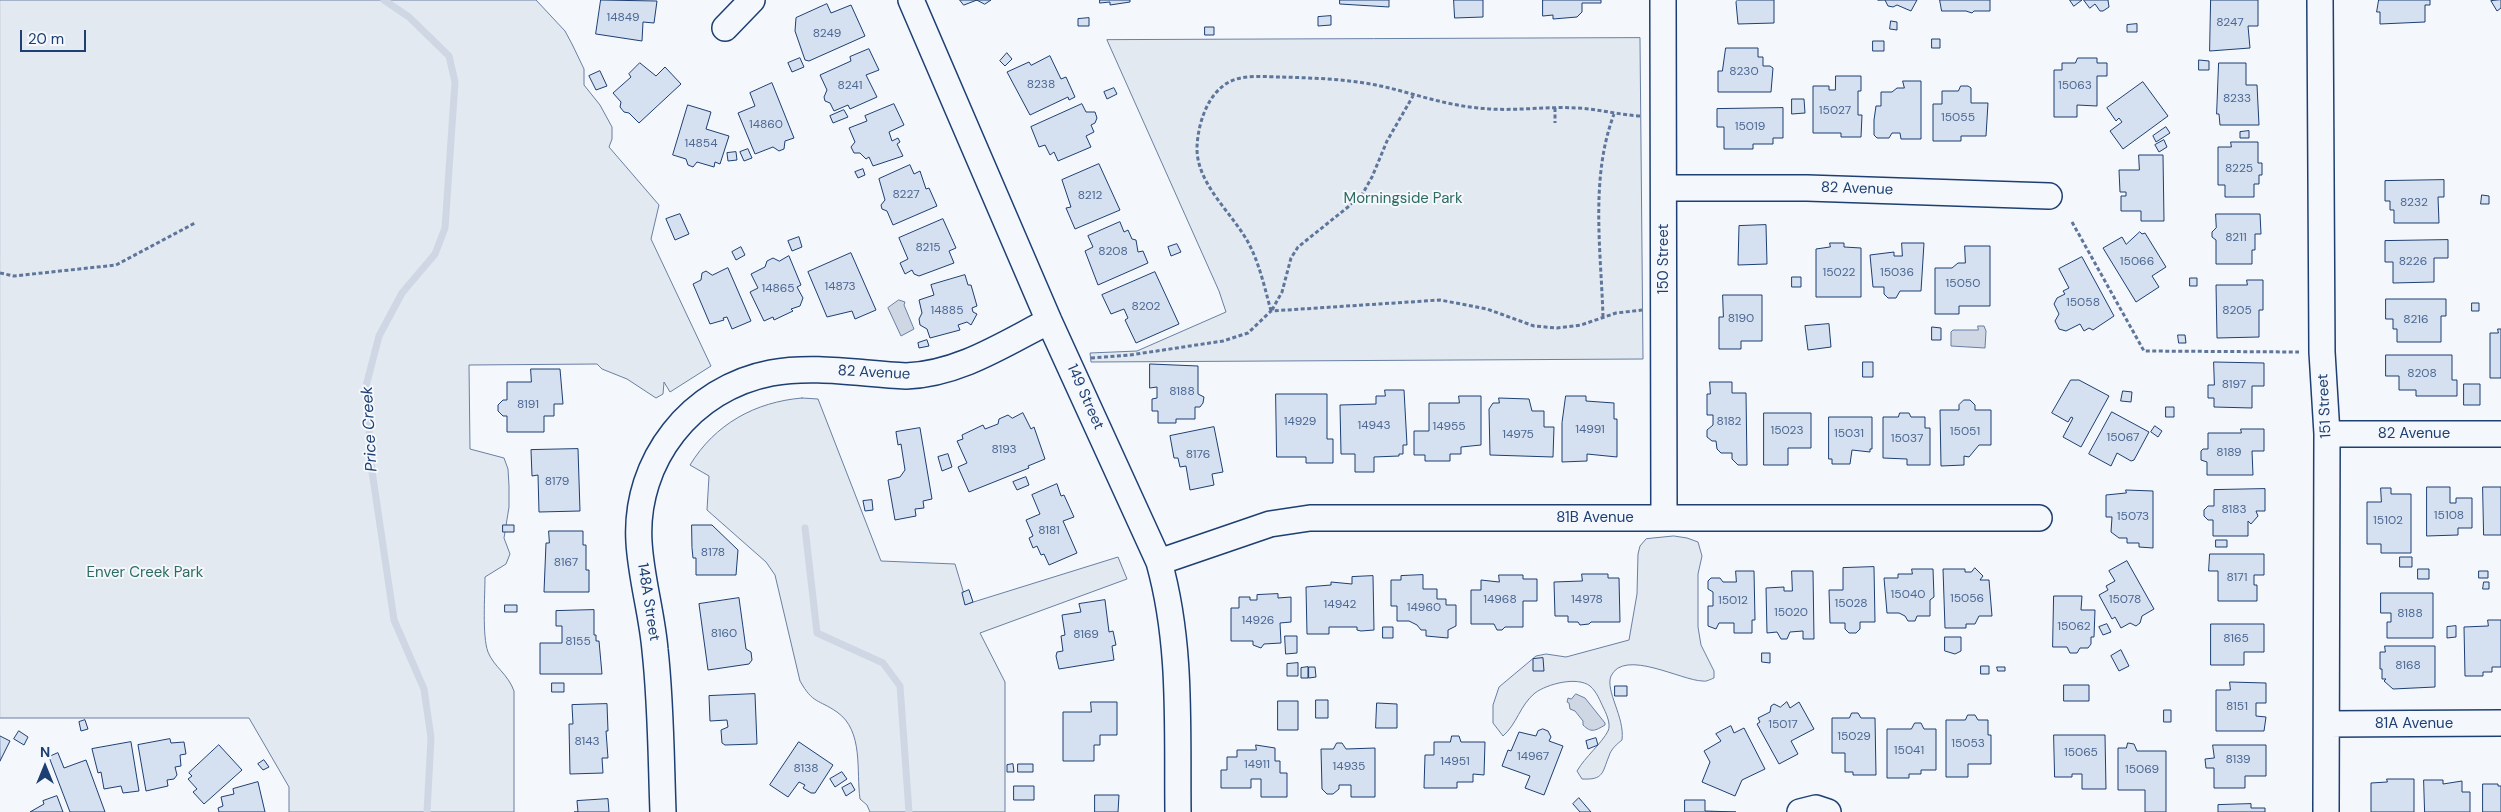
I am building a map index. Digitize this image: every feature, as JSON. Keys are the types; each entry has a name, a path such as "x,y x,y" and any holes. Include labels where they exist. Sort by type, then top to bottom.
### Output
{"street":[{"path":"725,28 752,0"},
{"name":"149 Street","path":"911,0 1049,321 1068,359 1159,562 1169,599 1177,672 1178,812"},
{"name":"150 Street","path":"1663,0 1664,518"},
{"name":"151 Street","path":"2320,0 2322,322 2327,434 2326,812"},
{"name":"82 Avenue","path":"1664,188 1816,188 2049,196"},
{"name":"82 Avenue","path":"695,408 713,394 730,386 779,372 812,369 906,376 945,370 975,360 1049,321"},
{"name":"148A Street","path":"663,812 656,653 639,543 639,515 645,486 657,457 674,431 695,408"},
{"name":"82 Avenue","path":"2327,434 2501,434"},
{"name":"81B Avenue","path":"1159,562 1263,526 1293,519 2039,518"},
{"name":"81A Avenue","path":"2327,724 2501,723"},
{"path":"1800,812 1816,808 1828,812"}],"path":[{"path":"1272,311 1249,244 1214,192 1202,170 1197,149 1199,130 1209,103 1229,82 1241,78 1262,76 1354,82 1396,90 1413,96 1478,108 1600,110 1614,114 1644,116"},
{"path":"1068,359 1130,355 1223,341 1248,333 1272,311 1282,292 1291,258 1298,247 1348,207 1362,193 1372,177 1387,141 1413,96"},
{"path":"1555,108 1555,123"},
{"path":"1603,317 1600,174 1607,132 1614,114"},
{"path":"2072,222 2144,351 2304,352"},
{"path":"0,273 14,276 116,265 195,223"},
{"path":"1272,311 1440,300 1487,309 1546,328 1581,325 1603,317 1645,309"}],"green space":[{"name":"Enver Creek Park","path":"0,0 536,0 565,31 584,69 584,85 600,105 612,127 612,139 609,147 659,205 651,239 711,366 670,392 664,382 663,394 656,398 627,379 602,369 597,364 469,365 470,449 504,458 508,469 509,507 504,538 510,554 506,564 485,577 484,626 488,652 514,691 514,812 289,812 289,787 249,718 0,718"},
{"name":"Morningside Park","path":"1640,38 1643,359 1091,362 1090,353 1137,351 1226,312 1219,291 1107,40"},
{"path":"802,398 818,399 881,561 955,564 967,604 1118,557 1127,579 980,633 1005,682 1005,812 870,812 867,805 860,799 855,740 846,720 837,712 812,697 800,681 775,575 766,562 707,510 709,476 690,465 711,438 724,427 752,410 768,404"},
{"path":"1674,536 1698,542 1702,556 1698,574 1698,627 1701,645 1714,671 1714,678 1706,681 1694,680 1640,665 1628,665 1618,668 1611,676 1610,682 1621,722 1622,740 1611,751 1603,771 1595,778 1582,779 1577,771 1605,736 1609,729 1609,723 1596,694 1590,686 1584,683 1562,682 1535,693 1503,736 1493,723 1493,705 1499,687 1536,656 1546,654 1566,657 1629,640 1637,594 1640,546 1646,539"}],"shaded area":[{"path":"899,300 905,302 904,305 914,329 901,336 888,308"},
{"path":"1978,326 1984,326 1986,331 1985,348 1951,346 1951,332 1953,330 1978,330"},
{"path":"1576,694 1585,698 1605,725 1593,730 1583,725 1583,721 1575,711 1570,709 1567,702 1568,698 1571,699"}],"building":[{"path":"601,0 657,1 654,23 643,22 642,41 596,34"},
{"path":"960,0 977,0 964,5"},
{"path":"977,0 991,0 985,4"},
{"path":"1100,0 1130,0 1130,2 1110,5 1110,2 1100,3"},
{"path":"1340,0 1389,0 1389,7 1340,4"},
{"path":"1454,0 1483,0 1483,17 1455,18"},
{"path":"1543,0 1601,0 1601,3 1582,3 1582,12 1577,17 1553,19 1553,15 1543,16"},
{"path":"1738,0 1774,0 1774,23 1738,24 1736,2"},
{"path":"1885,0 1917,0 1911,11 1897,5 1893,7 1888,6"},
{"path":"1940,0 1990,0 1990,11 1974,11 1972,13 1966,11 1942,11"},
{"path":"2070,0 2082,0 2074,6"},
{"path":"2084,0 2108,0 2109,7 2100,11 2095,4 2090,8"},
{"path":"2211,0 2258,0 2258,26 2248,26 2250,48 2210,51"},
{"path":"2379,0 2430,0 2430,5 2425,5 2425,22 2380,24 2380,12 2377,12"},
{"path":"2501,0 2501,8 2497,11 2491,1"},
{"path":"827,4 831,13 851,5 865,36 809,61 805,60 795,31 796,18"},
{"path":"1331,16 1331,25 1318,26 1318,17"},
{"path":"1089,18 1089,26 1078,26 1078,19"},
{"path":"1891,21 1897,22 1897,30 1890,29"},
{"path":"2137,24 2137,32 2127,32 2127,25"},
{"path":"1205,27 1214,27 1214,35 1205,35"},
{"path":"1932,39 1940,39 1940,48 1932,48"},
{"path":"1873,41 1884,41 1884,51 1873,51"},
{"path":"1726,48 1758,48 1758,57 1763,57 1763,66 1773,68 1771,92 1718,92 1718,71 1722,71"},
{"path":"869,49 879,70 866,75 877,97 850,109 848,105 834,111 830,103 825,101 824,97 827,90 820,75 851,61 850,57"},
{"path":"1007,53 1012,59 1005,66 1000,61"},
{"path":"1050,56 1061,79 1066,77 1075,97 1069,100 1068,97 1030,115 1007,72 1029,62 1031,65"},
{"path":"800,58 804,67 792,72 788,63"},
{"path":"2078,58 2097,58 2097,63 2107,63 2107,76 2097,76 2097,106 2077,105 2077,117 2054,117 2054,70 2062,70 2062,63 2075,63"},
{"path":"2199,60 2209,61 2209,70 2199,70"},
{"path":"640,63 656,76 665,67 681,84 639,123 629,113 624,112 620,107 621,102 613,93 631,77 629,74"},
{"path":"2219,63 2246,63 2246,85 2257,85 2259,125 2220,125 2219,114 2217,114"},
{"path":"600,71 607,86 596,90 589,76"},
{"path":"1836,76 1861,76 1861,91 1858,91 1858,115 1862,115 1861,137 1841,137 1841,133 1813,133 1813,86 1829,86 1829,90 1835,90"},
{"path":"1903,81 1921,81 1921,139 1901,139 1900,133 1892,133 1889,138 1877,138 1874,135 1874,120 1876,106 1881,106 1881,92 1892,92 1897,88 1904,88"},
{"path":"2143,82 2168,116 2123,149 2110,131 2122,122 2119,118 2116,121 2107,108"},
{"path":"772,83 794,138 785,141 784,149 779,151 773,147 755,154 738,113 755,106 750,93"},
{"path":"1961,86 1971,88 1971,103 1988,103 1986,136 1961,136 1961,141 1933,141 1933,104 1942,104 1942,91 1958,91"},
{"path":"1114,88 1117,94 1107,99 1104,92"},
{"path":"1792,99 1804,99 1805,113 1792,114"},
{"path":"894,104 904,125 889,132 892,141 898,138 900,142 897,144 903,156 873,166 869,157 866,159 860,153 854,153 851,147 855,142 849,128 867,121 865,116"},
{"path":"1082,104 1086,112 1095,112 1097,118 1095,123 1091,125 1094,132 1086,136 1091,147 1058,161 1054,152 1050,155 1045,145 1039,147 1031,127"},
{"path":"688,105 711,112 706,129 729,136 720,164 715,162 714,167 697,162 693,167 688,165 686,159 673,155"},
{"path":"1783,108 1783,138 1773,138 1773,144 1753,144 1753,149 1724,149 1724,127 1717,127 1717,109"},
{"path":"844,110 848,117 833,123 830,116"},
{"path":"2166,127 2170,133 2156,142 2153,136"},
{"path":"2249,131 2249,138 2240,138 2240,132"},
{"path":"2164,140 2167,147 2159,152 2155,145"},
{"path":"2231,142 2258,142 2258,163 2262,163 2262,175 2259,175 2259,184 2254,184 2254,197 2225,197 2225,185 2218,185 2218,147 2231,147"},
{"path":"748,149 752,158 744,161 740,152"},
{"path":"736,152 737,160 728,161 727,153"},
{"path":"2139,155 2163,155 2164,221 2141,221 2141,211 2121,211 2121,196 2126,196 2126,192 2120,192 2119,170 2139,170"},
{"path":"1099,164 1120,210 1075,229 1066,208 1071,207 1062,180"},
{"path":"910,165 914,174 920,171 926,189 929,188 937,206 893,225 887,211 882,209 881,205 885,200 879,179"},
{"path":"863,169 865,175 858,178 855,172"},
{"path":"2444,180 2444,197 2438,197 2439,223 2394,223 2394,210 2390,210 2390,201 2385,201 2385,181"},
{"path":"2482,195 2489,196 2489,204 2481,204"},
{"path":"680,214 689,234 675,240 666,219"},
{"path":"2216,214 2260,214 2261,234 2255,234 2255,250 2252,250 2252,264 2216,264 2216,240 2212,237 2212,232 2216,228"},
{"path":"943,219 956,248 949,251 954,263 919,276 914,274 912,270 905,274 900,263 908,259 899,238"},
{"path":"1120,222 1124,232 1128,230 1132,239 1136,240 1138,252 1143,251 1148,263 1098,285 1085,251 1093,247 1088,236"},
{"path":"1766,225 1767,264 1738,265 1739,226"},
{"path":"2140,232 2142,234 2145,233 2166,267 2152,276 2159,287 2136,302 2103,248 2122,237 2126,244"},
{"path":"799,237 802,247 792,251 788,241"},
{"path":"2448,240 2448,258 2434,258 2434,282 2393,283 2393,262 2385,262 2385,241"},
{"path":"1830,243 1844,243 1844,247 1861,248 1861,297 1816,297 1816,249 1830,247"},
{"path":"1902,243 1924,243 1921,291 1900,291 1896,298 1888,298 1884,294 1884,287 1873,287 1870,255 1894,252 1894,256 1902,256"},
{"path":"1177,244 1181,252 1171,256 1168,247"},
{"path":"1965,246 1990,246 1990,306 1959,306 1959,314 1935,314 1935,268 1952,268 1958,263 1965,263"},
{"path":"741,247 745,255 736,260 732,252"},
{"path":"851,253 876,310 855,319 852,311 827,317 808,272"},
{"path":"789,256 801,285 797,287 803,298 800,306 791,309 793,311 774,320 773,317 764,321 750,292 758,288 751,274 765,267 767,261 773,258 779,261"},
{"path":"2082,257 2114,316 2093,330 2089,328 2084,331 2080,324 2066,331 2059,329 2055,321 2059,314 2054,304 2057,298 2065,294 2063,291 2069,288 2059,269"},
{"path":"728,268 751,321 732,329 727,317 723,318 724,320 710,324 693,284 701,280 702,273 706,271 712,275"},
{"path":"1155,272 1179,324 1136,343 1125,320 1128,318 1124,309 1111,314 1102,295"},
{"path":"965,275 968,285 971,285 977,306 972,308 973,312 977,314 971,325 967,322 958,325 960,330 930,338 927,329 920,325 919,319 922,313 919,300 934,295 931,285"},
{"path":"1792,277 1801,277 1801,287 1792,287"},
{"path":"2190,278 2197,278 2197,286 2190,286"},
{"path":"2247,280 2263,280 2263,310 2259,310 2259,337 2217,338 2216,285 2247,285"},
{"path":"1723,295 1762,295 1762,341 1741,341 1741,349 1719,349 1719,317 1723,317"},
{"path":"2386,299 2446,299 2446,316 2441,316 2441,342 2397,342 2397,329 2393,329 2393,319 2386,319"},
{"path":"2472,303 2479,303 2479,311 2472,311"},
{"path":"1829,324 1831,347 1808,350 1805,326"},
{"path":"1932,327 1941,328 1941,340 1932,340"},
{"path":"2498,329 2501,329 2501,378 2490,378 2490,333 2498,333"},
{"path":"2178,335 2185,335 2186,343 2179,343"},
{"path":"927,340 929,346 919,348 918,343"},
{"path":"2386,355 2452,355 2452,380 2457,380 2457,396 2416,396 2416,390 2399,390 2399,376 2386,376"},
{"path":"1863,362 1873,362 1873,377 1863,377"},
{"path":"2214,362 2264,363 2264,386 2252,386 2252,408 2214,407 2214,398 2208,398 2208,385 2214,385"},
{"path":"1150,364 1198,366 1198,394 1204,397 1200,407 1195,407 1195,419 1176,419 1176,423 1158,423 1158,411 1152,411 1152,399 1157,398 1157,387 1150,388"},
{"path":"531,369 560,369 563,404 554,404 554,416 544,416 544,432 507,432 507,416 503,416 498,411 498,405 503,400 507,400 507,382 531,382"},
{"path":"2071,380 2079,380 2109,396 2081,447 2063,437 2073,418 2071,417 2068,422 2052,413"},
{"path":"1710,382 1732,382 1732,393 1746,393 1747,465 1738,465 1732,459 1732,453 1721,453 1717,449 1716,441 1712,441 1707,437 1707,430 1713,425 1713,415 1707,415 1707,394 1710,394"},
{"path":"2464,384 2480,384 2480,405 2464,405"},
{"path":"1385,390 1404,390 1407,445 1403,445 1403,454 1399,454 1399,456 1374,457 1374,472 1355,472 1355,454 1341,454 1340,405 1376,404 1376,396 1385,396"},
{"path":"2123,391 2132,392 2131,402 2121,401"},
{"path":"1276,394 1327,394 1327,439 1333,439 1333,463 1306,463 1306,457 1277,457"},
{"path":"1459,396 1481,396 1481,445 1461,447 1461,454 1450,454 1450,461 1425,461 1425,455 1414,455 1414,431 1429,431 1429,403 1459,403"},
{"path":"1566,396 1586,396 1586,401 1614,403 1614,419 1617,419 1617,457 1587,454 1587,461 1562,462 1562,423"},
{"path":"1499,398 1529,399 1532,411 1544,411 1544,427 1554,427 1553,457 1490,455 1489,409 1493,403 1499,403"},
{"path":"1964,400 1970,400 1975,405 1975,410 1991,410 1991,445 1979,445 1969,457 1964,456 1964,465 1941,466 1940,410 1959,410 1959,405"},
{"path":"2166,407 2174,407 2174,417 2166,417"},
{"path":"2112,412 2149,432 2134,460 2131,461 2117,453 2111,466 2089,454"},
{"path":"1023,413 1031,429 1034,427 1045,459 1028,466 1029,468 969,492 958,467 967,463 957,441 963,439 962,435 983,425 985,429 998,424 999,419 1008,415 1012,418"},
{"path":"1764,413 1811,413 1811,448 1788,448 1788,465 1764,465"},
{"path":"1900,413 1909,413 1911,417 1925,417 1925,428 1930,428 1930,465 1907,465 1907,459 1883,458 1883,417 1898,417"},
{"path":"1829,417 1872,417 1872,449 1870,449 1870,452 1852,450 1850,464 1832,464 1832,459 1829,459"},
{"path":"2155,426 2162,431 2158,437 2151,432"},
{"path":"1214,427 1223,472 1212,474 1214,485 1190,490 1186,466 1180,467 1178,458 1174,458 1170,436"},
{"path":"920,428 932,499 923,501 924,508 915,509 916,516 895,520 888,480 900,477 905,470 901,444 898,445 896,432"},
{"path":"2241,429 2264,429 2264,451 2252,451 2253,475 2207,475 2207,462 2201,460 2201,451 2208,449 2208,433 2241,433"},
{"path":"578,449 580,511 539,512 538,475 532,476 531,450"},
{"path":"948,454 952,467 942,471 938,457"},
{"path":"1026,477 1029,485 1017,490 1013,482"},
{"path":"1057,484 1061,496 1064,495 1074,517 1063,521 1077,553 1049,565 1044,554 1041,555 1037,546 1033,548 1029,538 1033,536 1026,520 1040,514 1032,495"},
{"path":"2427,487 2450,487 2450,503 2456,503 2456,498 2472,498 2472,528 2458,528 2458,535 2427,536"},
{"path":"2483,487 2501,487 2501,535 2484,535"},
{"path":"2381,488 2391,488 2391,494 2411,494 2411,553 2381,553 2381,544 2367,544 2367,502 2381,502"},
{"path":"2265,489 2265,511 2256,511 2258,516 2251,524 2248,521 2248,536 2213,536 2213,520 2208,520 2204,516 2204,510 2208,506 2214,506 2214,490"},
{"path":"2126,490 2153,491 2153,548 2139,547 2139,543 2127,543 2127,538 2119,538 2111,532 2112,517 2106,517 2106,495 2126,493"},
{"path":"872,500 873,510 865,511 863,501"},
{"path":"503,525 514,525 514,532 503,532"},
{"path":"692,525 712,525 738,550 736,575 696,575 696,558 693,558 692,548"},
{"path":"549,531 583,531 583,545 586,545 586,570 589,570 589,592 544,592 546,543 549,543"},
{"path":"2216,540 2227,540 2227,547 2216,547"},
{"path":"2210,554 2264,554 2264,575 2254,575 2254,585 2257,585 2257,601 2218,601 2218,571 2209,571"},
{"path":"2400,557 2412,557 2412,567 2400,567"},
{"path":"2127,561 2154,609 2142,616 2140,623 2136,626 2130,623 2121,628 2115,617 2112,619 2099,595 2108,590 2106,586 2115,581 2109,571"},
{"path":"1874,567 1875,622 1860,622 1860,629 1856,633 1849,633 1845,629 1845,623 1830,623 1829,590 1843,590 1843,568"},
{"path":"1975,568 1983,576 1980,580 1989,580 1992,616 1979,616 1975,624 1966,624 1966,628 1945,628 1943,569 1965,569 1965,572 1971,572"},
{"path":"1912,569 1933,569 1934,597 1930,600 1930,616 1917,616 1915,621 1908,621 1905,616 1899,613 1887,613 1884,578 1898,578 1898,574 1912,574"},
{"path":"2418,569 2429,569 2429,579 2418,579"},
{"path":"1736,571 1754,571 1755,620 1752,620 1752,633 1734,633 1734,623 1719,623 1716,629 1708,626 1708,606 1713,606 1713,592 1708,589 1708,581 1711,578 1720,578 1723,582 1736,582"},
{"path":"1792,571 1813,571 1814,639 1803,639 1803,631 1790,632 1787,639 1781,639 1777,632 1767,633 1766,588 1784,587 1784,591 1792,591"},
{"path":"2479,571 2488,571 2488,578 2479,578"},
{"path":"1582,574 1608,574 1608,578 1619,578 1620,622 1591,622 1580,625 1578,622 1568,622 1568,616 1555,616 1554,582 1582,581"},
{"path":"1423,575 1423,589 1437,589 1437,599 1446,599 1446,605 1456,605 1456,626 1448,630 1448,638 1426,636 1426,630 1421,630 1417,625 1409,621 1397,621 1397,606 1391,606 1391,580 1401,580 1401,576"},
{"path":"1499,575 1523,575 1523,579 1537,579 1537,601 1523,601 1523,627 1505,627 1502,630 1497,630 1494,624 1471,624 1471,590 1481,590 1481,580 1499,582"},
{"path":"1373,576 1374,630 1361,631 1357,630 1357,627 1329,627 1329,634 1307,634 1306,587 1331,585 1331,582 1352,584 1352,577"},
{"path":"2484,582 2489,582 2489,589 2483,589"},
{"path":"969,590 973,602 965,605 962,593"},
{"path":"2381,593 2433,593 2433,638 2387,638 2387,622 2391,622 2391,613 2381,613"},
{"path":"1278,594 1278,598 1291,597 1291,622 1280,623 1281,643 1264,644 1261,648 1253,645 1253,641 1231,641 1231,608 1239,608 1239,597 1250,597 1250,600 1257,600 1257,595"},
{"path":"2054,596 2082,596 2081,610 2095,610 2094,637 2091,637 2091,644 2088,648 2080,648 2077,653 2070,653 2067,647 2053,647"},
{"path":"739,598 746,649 751,652 752,660 749,664 708,670 699,604"},
{"path":"1105,600 1109,632 1113,631 1116,645 1112,646 1114,660 1059,669 1056,656 1057,652 1063,651 1061,636 1065,635 1062,615 1081,612 1079,604"},
{"path":"505,605 517,605 517,612 505,612"},
{"path":"594,610 594,635 596,635 596,641 599,641 602,674 540,674 540,643 562,643 562,626 556,626 556,611"},
{"path":"2488,620 2501,620 2501,667 2492,667 2492,672 2483,672 2483,676 2465,676 2464,627 2488,626"},
{"path":"2107,624 2111,632 2103,635 2099,627"},
{"path":"2211,624 2264,624 2264,652 2244,652 2244,665 2211,665"},
{"path":"2456,626 2456,637 2447,638 2447,627"},
{"path":"1383,627 1393,627 1393,638 1383,638"},
{"path":"1285,636 1297,636 1297,653 1286,654"},
{"path":"1945,637 1961,637 1961,651 1955,654 1945,651"},
{"path":"2385,646 2435,646 2435,687 2393,689 2384,681 2386,679 2382,679 2382,669 2380,669 2380,652 2385,652"},
{"path":"2121,650 2129,666 2119,671 2111,656"},
{"path":"1762,653 1770,653 1770,663 1762,662"},
{"path":"1543,658 1544,671 1533,671 1533,659"},
{"path":"1298,663 1298,676 1287,676 1287,664"},
{"path":"1981,666 1989,666 1989,674 1981,674"},
{"path":"1308,667 1308,678 1301,678 1301,668"},
{"path":"1309,667 1315,667 1316,677 1309,678"},
{"path":"1997,667 2005,667 2005,671 1998,671"},
{"path":"2230,682 2266,683 2266,703 2256,703 2256,716 2266,717 2264,731 2216,731 2216,690 2230,690"},
{"path":"552,683 564,683 564,692 552,692"},
{"path":"2064,685 2089,685 2089,701 2064,701"},
{"path":"1615,686 1627,686 1627,696 1615,696"},
{"path":"755,694 757,744 725,745 722,743 721,730 728,727 727,720 710,721 709,696"},
{"path":"1316,700 1328,700 1328,718 1316,718"},
{"path":"1278,701 1298,701 1298,730 1278,730"},
{"path":"1091,702 1117,702 1117,735 1100,735 1100,745 1094,745 1094,761 1063,761 1063,712 1091,712"},
{"path":"1787,702 1790,708 1799,702 1814,729 1791,741 1798,754 1779,764 1757,724 1760,722 1758,718 1770,712 1771,706 1774,704 1780,707"},
{"path":"1377,703 1397,704 1397,728 1376,728"},
{"path":"607,704 608,758 602,758 603,773 570,774 569,724 573,724 572,705"},
{"path":"2164,710 2171,710 2171,722 2164,722"},
{"path":"1852,713 1858,713 1861,718 1875,718 1876,775 1853,775 1853,772 1845,772 1845,753 1832,753 1832,718 1849,718"},
{"path":"1968,715 1975,715 1978,720 1988,720 1988,735 1991,735 1991,764 1968,764 1968,777 1946,777 1946,720 1965,720"},
{"path":"85,720 88,729 81,731 79,722"},
{"path":"1915,723 1921,723 1924,729 1936,729 1936,770 1921,770 1921,774 1909,774 1909,778 1887,778 1887,729 1911,729"},
{"path":"1731,726 1734,733 1744,728 1765,769 1742,780 1735,796 1702,782 1710,762 1704,751 1721,741 1716,734"},
{"path":"1543,729 1548,731 1551,737 1549,741 1563,746 1544,795 1525,788 1530,776 1502,766 1508,750 1511,751 1519,732 1536,736 1538,731"},
{"path":"19,731 28,737 24,745 14,739"},
{"path":"2054,735 2105,735 2106,789 2082,789 2082,774 2072,774 2072,777 2055,777"},
{"path":"0,736 10,741 0,761"},
{"path":"1452,736 1459,736 1461,742 1485,742 1484,775 1473,774 1473,782 1457,782 1457,788 1424,788 1425,755 1434,755 1434,742 1450,742"},
{"path":"1596,738 1598,745 1588,749 1586,741"},
{"path":"170,739 171,743 184,742 186,754 180,755 181,766 175,767 177,775 174,779 167,780 168,786 146,791 138,745"},
{"path":"131,742 139,791 123,793 121,786 104,789 101,772 98,773 92,749"},
{"path":"799,742 833,765 815,793 811,793 803,788 805,785 799,782 788,797 770,785"},
{"path":"1337,743 1342,743 1346,749 1375,748 1375,797 1351,797 1351,785 1339,785 1339,789 1333,794 1327,794 1322,789 1321,749 1333,749"},
{"path":"2128,743 2134,744 2137,751 2166,751 2166,812 2145,812 2145,790 2118,790 2118,748 2126,748"},
{"path":"219,745 242,770 204,804 193,792 197,789 188,779 192,776 189,773"},
{"path":"1256,745 1275,748 1275,761 1280,761 1280,773 1287,773 1287,797 1261,797 1261,779 1251,779 1251,788 1221,788 1221,770 1227,770 1227,757 1237,757 1237,750 1256,750"},
{"path":"2213,745 2266,745 2266,776 2245,776 2245,788 2214,788 2214,768 2206,768 2205,759 2214,758"},
{"path":"58,753 64,768 86,760 105,812 70,812 49,757"},
{"path":"264,760 269,767 263,770 258,764"},
{"path":"1013,764 1014,772 1007,772 1007,765"},
{"path":"1018,764 1033,764 1033,772 1018,772"},
{"path":"842,772 847,779 835,787 830,779"},
{"path":"2387,779 2414,779 2414,812 2371,812 2371,783 2387,782"},
{"path":"2424,780 2443,780 2443,784 2462,781 2462,792 2470,792 2470,812 2425,812"},
{"path":"258,782 265,812 219,812 218,808 223,806 221,797 234,794 233,789"},
{"path":"851,783 855,790 846,796 842,788"},
{"path":"2483,784 2498,784 2498,786 2501,786 2501,812 2483,812"},
{"path":"1014,786 1034,786 1034,800 1014,800"},
{"path":"1095,795 1119,795 1118,812 1095,812"},
{"path":"57,796 63,812 30,812 44,804 43,801"},
{"path":"1579,798 1591,812 1580,812 1573,804"},
{"path":"608,799 609,812 578,812 577,801"},
{"path":"1685,800 1705,800 1705,811 1736,812 1685,812"},
{"path":"2251,804 2251,808 2265,808 2265,812 2218,812 2218,805"}],"waterway":[{"name":"Price Creek","path":"384,0 409,17 449,56 455,82 445,228 435,254 402,293 379,336 366,386 372,471 394,620 424,689 431,738 427,812"},
{"path":"805,528 817,633 883,663 900,686 909,812"}]}
